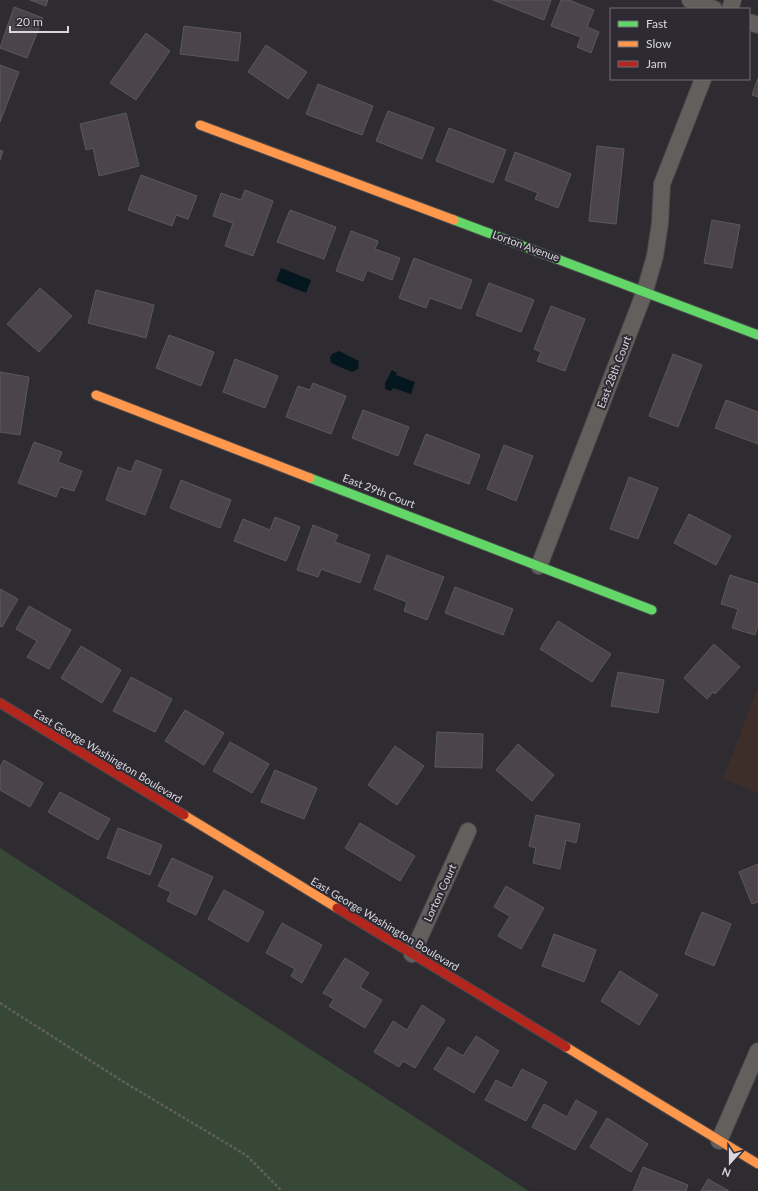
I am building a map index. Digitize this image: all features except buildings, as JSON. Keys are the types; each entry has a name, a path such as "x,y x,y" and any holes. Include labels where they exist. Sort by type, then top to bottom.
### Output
{"street":[{"path":"690,0 711,8"},
{"path":"703,80 662,184 660,223 655,256 645,290 758,335"},
{"name":"Lorton Avenue","path":"200,125 645,290"},
{"name":"East 28th Court","path":"539,566 645,290"},
{"name":"East 29th Court","path":"96,395 652,610"},
{"name":"East George Washington Boulevard","path":"0,703 758,1164"},
{"name":"Lorton Court","path":"412,954 468,831"},
{"path":"719,1141 758,1051"}],"path":[{"path":"0,1003 119,1079 246,1155 282,1191"}],"shaded area":[{"path":"758,687 758,793 723,779"}],"green space":[{"path":"0,848 529,1191 0,1191"}],"water":[{"path":"281,268 311,280 306,293 276,281"},
{"path":"339,351 359,361 358,369 352,372 331,363 330,357 332,354"},
{"path":"392,370 397,373 396,375 415,382 411,394 393,388 391,391 385,389 385,383"}],"traffic: fast":[{"path":"454,220 758,335"},
{"path":"310,478 652,610"}],"traffic: slow":[{"path":"200,125 454,220"},
{"path":"96,395 310,478"},
{"path":"184,815 337,908"},
{"path":"566,1047 758,1164"}],"traffic: jam":[{"path":"0,703 184,815"},
{"path":"337,908 566,1047"}]}
